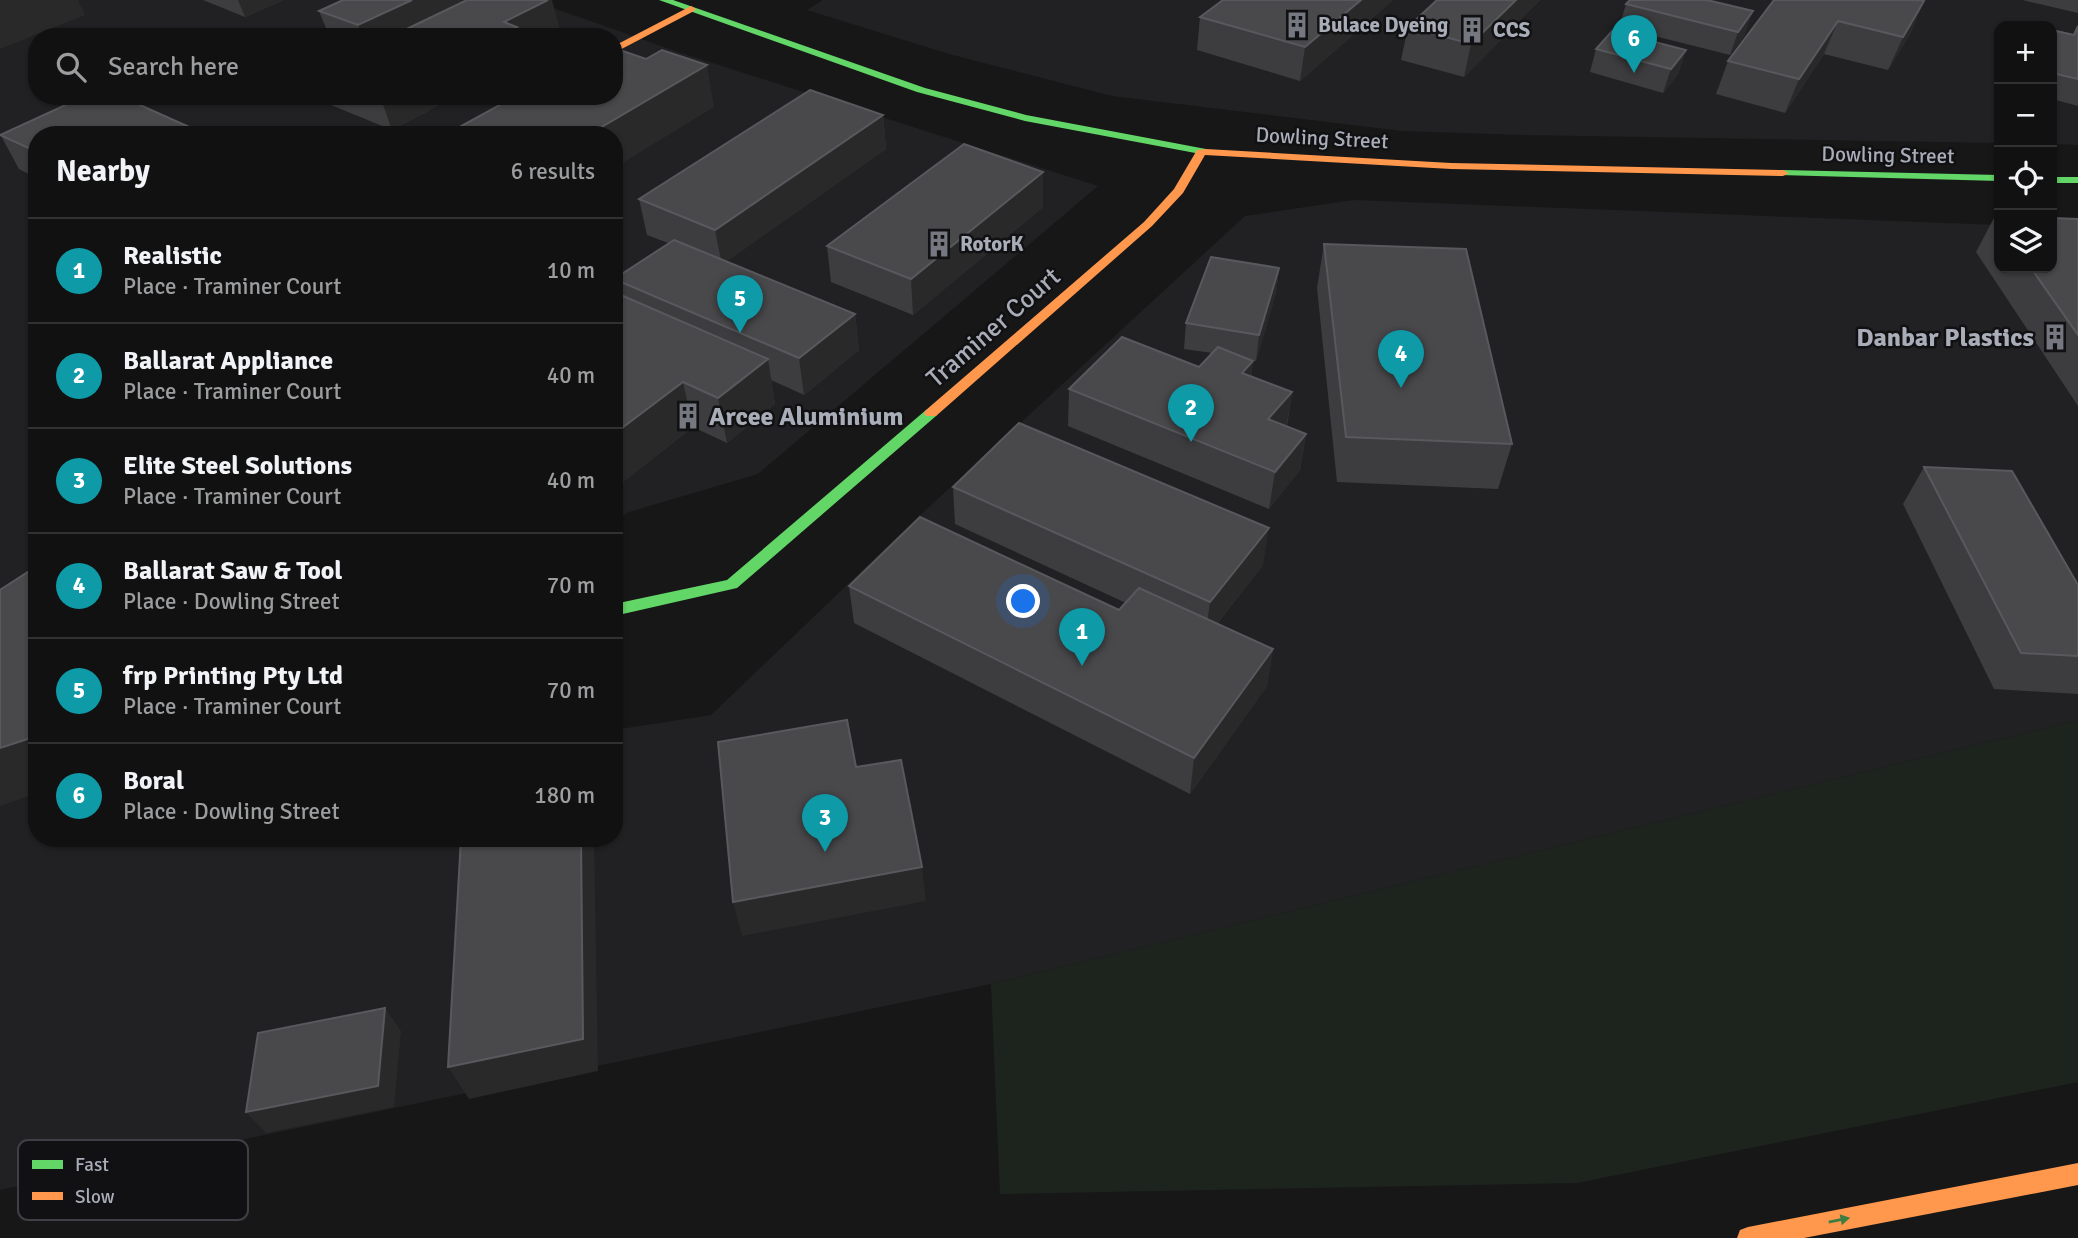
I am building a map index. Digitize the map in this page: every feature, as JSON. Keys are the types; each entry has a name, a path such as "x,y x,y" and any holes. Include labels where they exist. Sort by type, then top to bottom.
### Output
{"main road":[{"name":"Dowling Street","path":"664,0 921,90 1025,118 1201,152 1451,166 1994,178"},
{"path":"623,45 691,9"},
{"name":"Traminer Court","path":"623,608 732,584 1126,245 1183,187 1201,152"},
{"path":"2057,180 2078,180"},
{"path":"1748,1238 2078,1174"}],"shaded area":[{"path":"0,0 531,0 610,28 28,28 28,105 623,105 623,33 1098,186 758,474 623,516 623,126 28,126 28,847 623,847 623,729 711,715 916,519 1245,216 1354,200 1994,225 1994,273 2057,273 2057,260 2078,228 2078,720 991,984 241,1140 18,1140 18,1186 0,1190"},
{"path":"823,0 2078,0 2078,145 2057,144 2057,21 1994,21 1994,143 1402,131 1112,96 949,54 807,10"},
{"path":"2078,720 2078,1082 1577,1183 1000,1194 991,984"}],"building":[{"path":"343,0 412,0 358,25 319,11"},
{"path":"467,0 548,0 504,22 517,27 515,28 409,28"},
{"path":"1223,0 1361,0 1305,47 1200,17"},
{"path":"1437,0 1516,0 1471,44 1408,27"},
{"path":"1630,0 1707,0 1753,11 1738,32 1626,4"},
{"path":"1774,0 1924,1 1903,37 1838,21 1799,79 1728,61"},
{"path":"2078,26 2078,79 2057,74 2057,31 2074,35"},
{"path":"1612,31 1686,50 1671,69 1596,49"},
{"path":"662,50 707,65 603,126 461,126 500,105 623,105 623,51 646,59"},
{"path":"810,90 883,115 715,230 639,199"},
{"path":"65,105 140,105 187,126 28,126 28,148 0,135"},
{"path":"964,144 1043,172 911,279 827,246"},
{"path":"2057,218 2078,219 2078,335 2035,273 2057,273"},
{"path":"674,240 855,314 799,358 623,283 623,273"},
{"path":"1324,244 1466,249 1512,444 1346,437"},
{"path":"1211,257 1279,268 1259,335 1186,323"},
{"path":"623,296 768,359 718,398 683,382 623,427"},
{"path":"1122,337 1199,367 1218,347 1253,361 1242,373 1292,392 1268,419 1306,434 1275,472 1069,389"},
{"path":"1019,423 1269,528 1210,602 953,487"},
{"path":"1924,467 2012,471 2078,585 2078,656 2021,653"},
{"path":"920,517 1119,610 1139,588 1273,649 1194,758 849,586"},
{"path":"28,572 28,739 0,748 0,590"},
{"path":"847,720 856,767 901,760 922,867 733,902 718,742"},
{"path":"460,847 581,847 583,1039 448,1067"},
{"path":"385,1008 378,1086 246,1112 258,1033"}],"traffic: fast":[{"path":"664,0 921,90 1025,118 1206,152"},
{"path":"1783,173 1994,178"},
{"path":"2057,180 2078,180"},
{"path":"623,608 732,584 931,413"}],"traffic: slow":[{"path":"623,45 691,9"},
{"path":"931,413 1148,224 1179,191 1201,152"},
{"path":"1206,152 1451,166 1783,173"},
{"path":"1748,1238 2078,1174"}],"place":[{"name":"Bulace Dyeing","path":"1297,25"},
{"name":"CCS","path":"1472,30"},
{"name":"Boral","path":"1634,73"},
{"name":"RotorK","path":"939,244"},
{"name":"frp Printing Pty Ltd","path":"740,333"},
{"name":"Danbar Plastics","path":"2055,337"},
{"name":"Ballarat Saw & Tool","path":"1401,388"},
{"name":"Arcee Aluminium","path":"688,416"},
{"name":"Ballarat Appliance","path":"1191,442"},
{"name":"Realistic","path":"1082,666"},
{"name":"Elite Steel Solutions","path":"825,852"}]}
